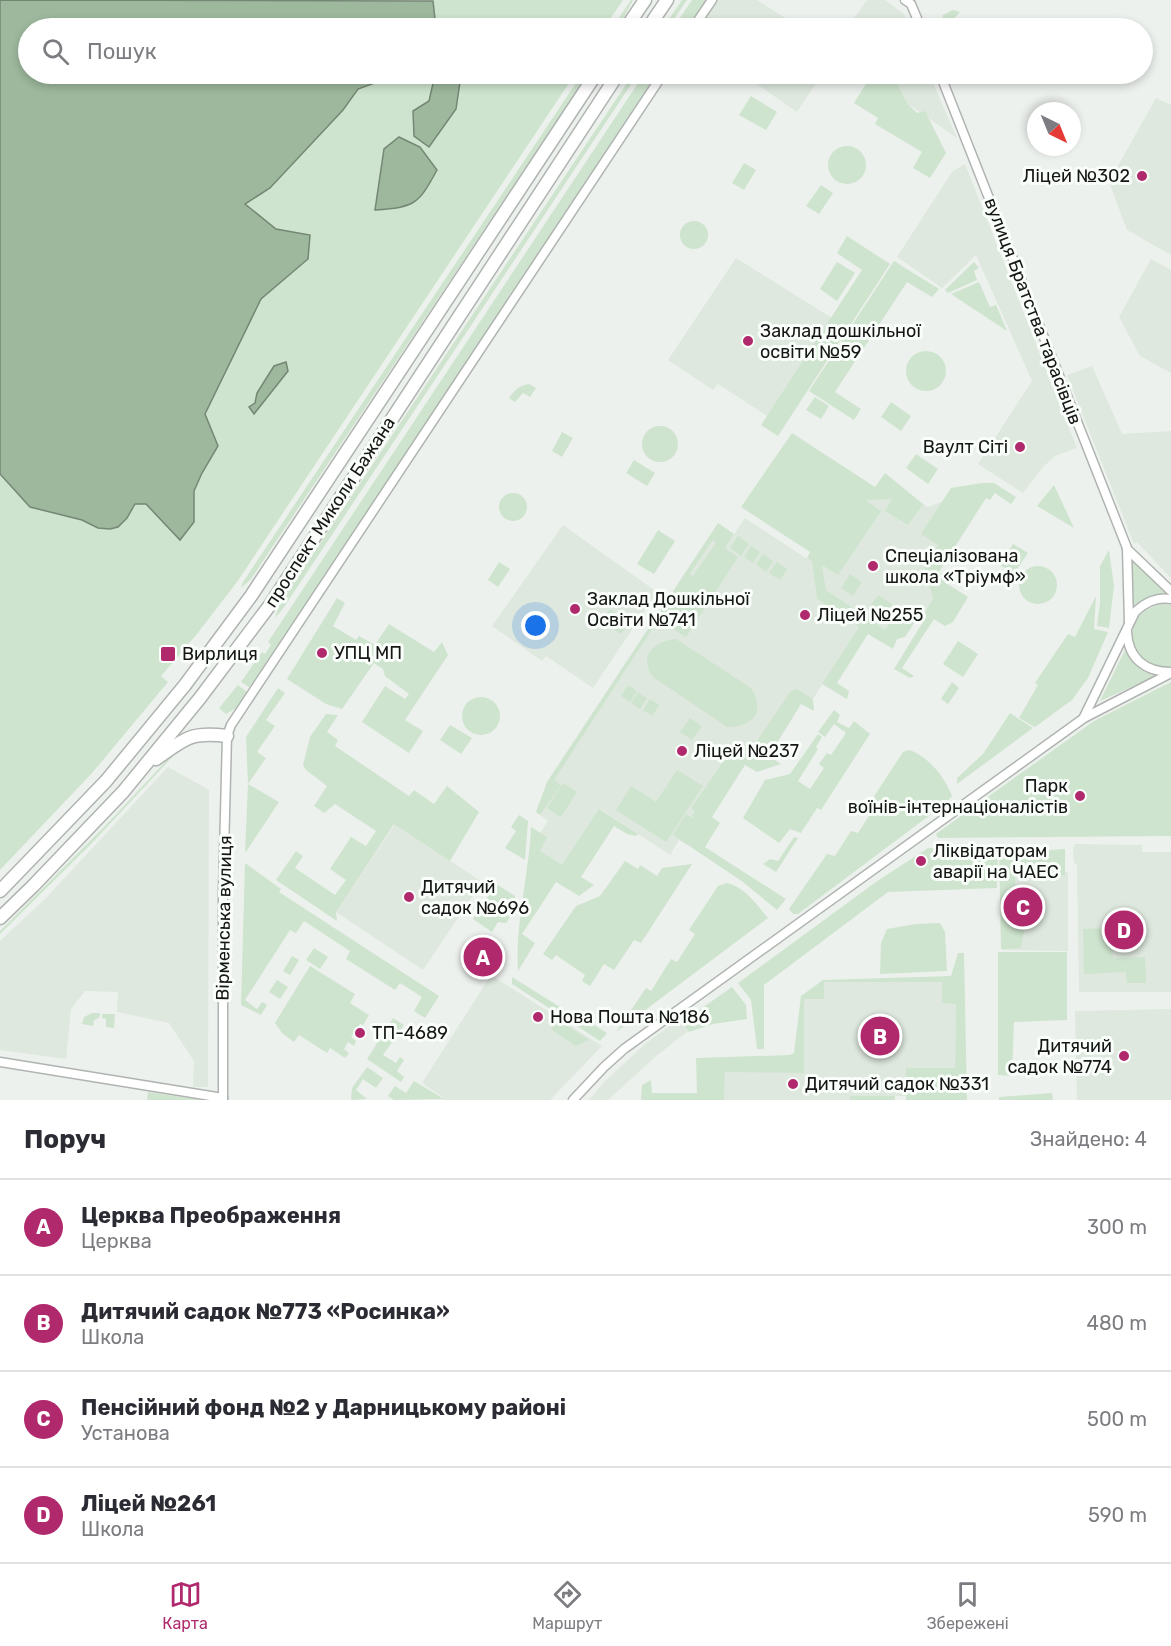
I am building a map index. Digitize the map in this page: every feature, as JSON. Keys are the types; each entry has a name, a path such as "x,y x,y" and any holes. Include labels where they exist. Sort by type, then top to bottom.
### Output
{"highway":[{"path":"633,18 645,0"},
{"path":"655,18 667,0"},
{"name":"проспект Миколи Бажана","path":"0,891 106,781 185,685 251,596 589,84"},
{"name":"проспект Миколи Бажана","path":"0,918 143,769 270,605 611,84"},
{"path":"143,769 189,736 202,734 227,736"}],"street":[{"path":"700,18 712,0"},
{"path":"910,1 917,18"},
{"name":"проспект Миколи Бажана","path":"227,736 231,724 656,84"},
{"name":"вулиця Братства тарасівців","path":"944,84 1127,549 1128,627"},
{"name":"вулиця Братства тарасівців","path":"1127,549 1171,591"},
{"path":"1084,718 1135,612 1143,604 1153,600 1171,599"},
{"path":"1128,627 1130,650 1142,665 1160,672 1171,672"},
{"path":"573,1100 624,1049 1084,718 1171,672"},
{"name":"Вірменська вулиця","path":"223,1099 223,892 227,736"},
{"path":"0,1062 223,1099"}],"shaded area":[{"path":"0,0 433,1 435,18 18,18 18,84 372,84 358,89 343,110 270,188 245,204 276,229 310,235 308,259 261,299 205,414 218,446 194,491 194,522 180,540 146,504 135,504 127,518 118,527 98,528 82,520 30,507 0,474"},
{"path":"429,0 623,0 611,18 432,18"},
{"path":"631,0 633,0 623,18 619,18"},
{"path":"682,0 687,0 675,18 670,18"},
{"path":"692,0 707,0 695,18 680,18"},
{"path":"716,0 757,0 785,18 704,18"},
{"path":"867,0 885,0 904,14 906,18 854,18"},
{"path":"953,10 960,12 955,18 942,18 943,15"},
{"path":"363,84 568,84 237,582 161,676 168,682 93,772 0,870 0,303 276,229 255,215 245,204 353,88","holes":["147,498 179,540 146,504 135,504 122,522 111,528 78,519"]},
{"path":"433,84 460,84 456,109 429,147 414,136 413,111 429,101"},
{"path":"575,84 581,84 251,579 241,588"},
{"path":"626,84 631,84 275,618 279,605"},
{"path":"637,84 651,84 252,689 241,682 262,652 265,654 271,645 268,642"},
{"path":"756,84 815,84 797,112"},
{"path":"866,84 897,84 907,103 917,113 925,111 946,153 930,178 913,168 922,152 875,124 878,118 854,103"},
{"path":"879,84 933,84 957,138"},
{"path":"751,96 777,112 766,130 739,115"},
{"name":"Ліцей №302","path":"1156,98 1171,105 1171,255 1127,230 1109,182"},
{"path":"399,137 420,147 437,170 425,191 414,202 399,207 375,210 384,149"},
{"path":"847,146 854,147 860,152 865,158 865,172 860,178 854,183 847,184 840,183 834,178 829,172 828,165 829,158 834,152 840,147"},
{"path":"744,163 756,170 744,190 732,183"},
{"path":"965,164 1077,448 1055,456 1043,467 1023,493 978,464 1032,381 976,255 942,288 897,257 952,172"},
{"path":"821,185 833,193 819,214 806,206"},
{"path":"694,221 704,225 708,235 704,245 694,249 684,245 680,235 684,225"},
{"path":"847,236 890,264 778,436 761,425 862,270 837,253"},
{"name":"Заклад дошкільної освіти №59","path":"736,258 832,318 767,416 718,384 713,390 668,360"},
{"path":"1151,259 1171,270 1171,373 1140,356 1119,317"},
{"path":"894,261 939,289 932,297 907,282 835,392 861,409 854,420 809,391"},
{"path":"837,262 855,273 837,301 820,289"},
{"path":"974,262 979,268 974,271 977,280 948,293 945,290"},
{"path":"979,282 990,307 996,305 1007,331 951,294"},
{"path":"926,351 934,352 940,357 945,363 945,379 940,385 934,390 926,391 918,390 912,385 907,379 906,371 907,363 912,357 918,352"},
{"path":"286,362 288,371 254,414 249,407 255,403 257,393 274,366"},
{"path":"1092,366 1122,434 1171,431 1171,578 1137,542 1134,544 1067,375"},
{"path":"529,384 536,388 530,397 523,393 515,402 509,398 517,389"},
{"path":"815,397 829,406 821,419 806,410"},
{"path":"891,402 911,416 901,431 881,417"},
{"path":"660,426 673,431 678,444 673,457 660,462 647,457 642,444 647,431"},
{"path":"562,432 573,438 562,457 552,451"},
{"path":"792,433 875,487 885,473 923,504 908,525 885,511 892,499 865,500 881,511 838,575 822,565 826,590 885,630 900,607 917,618 905,637 897,639 893,649 868,634 837,683 849,691 847,699 822,684 859,627 817,599 812,562 807,558 810,552 741,507"},
{"path":"916,454 938,469 928,484 906,468"},
{"path":"634,460 655,473 647,486 626,473"},
{"path":"994,483 1016,497 1011,504 995,493 990,500 986,498 939,572 949,578 946,583 968,597 953,622 945,626 934,619 902,668 914,676 910,678 894,669 926,617 925,613 933,598 924,567 938,545 921,534 951,488"},
{"path":"1054,485 1074,528 1037,506"},
{"path":"513,493 523,497 527,507 523,517 513,521 503,517 499,507 503,497"},
{"name":"Спеціалізована школа «Тріумф»","path":"960,495 967,500 924,567 933,598 925,613 921,612 905,637 885,631 826,590 822,564 864,500 913,497 928,507"},
{"path":"745,518 812,562 817,599 859,627 813,699 797,689 758,749 745,750 687,845 679,840 670,855 600,809 560,869 537,854 538,836 548,821 540,815 560,785 553,780 660,616 665,619 693,577 690,575 713,540 725,548"},
{"path":"718,523 734,534 725,548 738,557 686,637 664,623 666,620 660,617 554,780 561,785 540,815 536,812 547,782","holes":["713,540 716,543 693,576 690,574"]},
{"name":"Заклад Дошкільної Освіти №741","path":"563,525 657,592 593,688 546,656 542,661 492,626"},
{"path":"658,530 675,541 654,574 637,564"},
{"path":"738,536 749,544 741,556 730,548"},
{"path":"1013,544 1028,553 1014,573 1000,565"},
{"path":"751,546 760,552 753,563 744,557"},
{"path":"1109,550 1114,586 1109,628 1097,626 1100,566"},
{"path":"763,554 773,561 766,572 756,564"},
{"path":"1131,560 1168,595 1150,598 1133,606"},
{"path":"499,562 510,569 498,587 488,580"},
{"path":"777,562 787,569 780,580 769,573"},
{"path":"1038,566 1051,572 1057,585 1051,598 1038,604 1025,598 1019,585 1025,572"},
{"path":"850,574 862,582 853,596 841,588"},
{"path":"878,595 892,604 883,617 869,608"},
{"path":"1096,596 1094,629 1108,632 1088,678 1072,700 1035,727 1019,718 1038,685 1035,683 1068,634 1075,637"},
{"path":"337,598 345,603 333,626 356,640 359,636 375,645 389,624 434,652 442,642 448,655 405,720 423,731 409,753 362,722 385,686 405,699 409,694 385,676 383,669 374,663 342,709 326,704 287,679"},
{"path":"1163,604 1171,605 1171,666 1169,667 1154,665 1143,659 1135,649 1132,638 1133,627 1139,617 1148,609"},
{"path":"609,610 629,621 621,634 603,622"},
{"path":"676,639 751,688 757,711 750,721 727,727 653,677 647,662 651,651 661,643"},
{"path":"958,641 978,654 963,677 943,664"},
{"path":"1125,650 1138,667 1156,676 1100,701"},
{"path":"952,682 959,688 948,704 941,699"},
{"name":"Парк воїнів-інтернаціоналістів","path":"1171,682 1171,836 938,838 936,834 1094,721"},
{"path":"238,685 248,693 240,706 226,714 219,708"},
{"path":"628,685 637,691 630,702 621,696"},
{"path":"278,688 285,693 266,720 275,726 257,752 266,758 248,784 246,737"},
{"path":"797,689 813,699 814,711 801,704 769,756 781,764 757,772 745,765 712,817 720,823 705,847 786,899 777,910 743,882 673,835 686,814 695,820 692,816 695,811 691,808 737,742 746,746 757,741 790,692"},
{"path":"638,692 647,698 640,709 631,703"},
{"path":"481,697 494,703 500,716 494,729 481,735 468,729 462,716 468,703"},
{"path":"650,699 659,705 652,716 643,710"},
{"path":"834,710 840,715 837,722 849,728 854,721 870,734 821,810 817,808 801,833 790,829 779,843 743,818 765,780 790,774 818,734 822,737 816,747 818,749 798,781 810,789 824,768 819,764 827,753 831,755 846,733 834,724 825,737 818,732"},
{"path":"1010,713 1033,728 957,784 957,778 983,754"},
{"path":"326,714 338,715 327,732 338,740 335,746 409,796 414,790 434,804 447,786 479,812 450,861 394,824 336,912 337,921 276,880 296,851 303,856 295,868 335,895 346,880 330,869 351,837 366,846 376,831 335,804 324,813 314,806 327,786 303,765 310,737"},
{"path":"690,718 702,726 692,740 680,732"},
{"path":"450,725 472,738 461,754 440,740"},
{"path":"909,750 923,757 935,768 952,796 946,803 798,914 793,914 789,909 827,854 835,856 851,831 858,833 874,808 869,804 903,752"},
{"path":"175,754 92,843 0,934 0,931"},
{"path":"168,767 209,790 208,1087 193,1087 194,1061 169,1023 117,1012 118,992 85,991 71,1009 66,1059 0,1050 0,941 47,897"},
{"path":"677,770 703,786 666,842 616,810 631,786 656,802"},
{"path":"563,783 577,792 561,817 547,808"},
{"path":"248,784 279,802 245,853"},
{"path":"599,809 638,834 636,836 627,834 614,826 581,877 594,885 579,896 556,882 522,934 535,943 518,971 518,935 531,827 547,837 540,851 562,865"},
{"path":"519,815 528,821 525,860 505,848 516,831 511,827"},
{"name":"Дитячий садок №696","path":"395,824 482,882 423,970 336,912"},
{"path":"794,837 798,838 776,872 763,864 770,859 778,861"},
{"path":"1075,844 1142,845 1142,852 1171,852 1171,992 1079,992 1077,864 1074,863 1073,848"},
{"path":"928,848 998,848 997,888 888,892 764,985 764,1049 757,1049 751,1000 738,983 876,882"},
{"path":"999,849 1011,849 1018,852 1065,849 1065,875 1015,877 1015,921 1024,932 1021,948 1001,949"},
{"path":"625,861 638,869 640,865 657,876 662,868 692,864 641,943 634,940 614,970 604,964 590,986 582,981 585,975 556,955 552,960 543,954 576,906 600,896"},
{"path":"245,863 281,889 279,892 439,996 425,1018 414,1011 422,997 400,983 395,990 346,959 350,951 304,921 296,933 290,930 245,1000 257,1009 262,1002 267,1005 261,1015 241,1005"},
{"path":"1068,872 1068,951 1002,950 1000,874"},
{"path":"727,883 745,892 768,918 616,1032 646,988 651,991 671,959 677,962 695,934 689,930 718,886"},
{"path":"496,884 515,896 516,907 510,904 509,906 515,910 506,923 498,922 492,932 473,919"},
{"path":"940,923 945,932 947,971 880,974 881,943 887,929"},
{"path":"1111,928 1113,958 1145,957 1146,983 1127,983 1126,972 1084,974 1083,929"},
{"path":"314,948 328,957 320,969 306,960"},
{"path":"998,952 1067,952 1067,1020 1014,1022 1012,1076 998,1075"},
{"path":"958,953 964,953 967,1100 906,1100 906,1068 955,1068 956,1004 942,1003 942,982 824,982 824,999 804,999 804,1073 725,1072 724,1100 641,1100 642,1085 651,1080 652,1093 697,1093 696,1058 794,1053 801,996 823,980 951,976"},
{"path":"292,956 299,960 290,975 283,971"},
{"path":"310,966 355,994 350,1003 369,1015 351,1037 356,1041 354,1046 348,1042 344,1049 349,1053 345,1058 330,1048 327,1053 299,1035 294,1042 282,1033 275,1023"},
{"path":"491,975 602,1046 550,1100 443,1100 444,1098 422,1083"},
{"path":"512,977 592,1027 594,1025 607,1033 600,1041 512,984"},
{"path":"277,980 288,987 280,999 269,992"},
{"path":"824,982 942,982 956,1003 955,1068 906,1068 906,1096 851,1096 850,1100 724,1100 725,1071 804,1073 804,998"},
{"path":"732,987 746,1005 747,1019 713,1024 689,1032 682,1022"},
{"name":"Дитячий садок №774","path":"1171,1009 1171,1100 1077,1100 1075,1011"},
{"path":"92,1013 100,1013 99,1018 94,1020 93,1026 82,1024 84,1017"},
{"path":"102,1014 115,1014 114,1028 106,1027 106,1019 102,1018"},
{"path":"393,1018 404,1025 383,1055 396,1063 400,1057 404,1060 397,1071 404,1077 401,1082 367,1059"},
{"path":"679,1019 688,1031 655,1057 608,1100 589,1100 604,1082 645,1044"},
{"path":"558,1020 589,1040 576,1046 551,1029"},
{"path":"367,1067 383,1078 376,1088 363,1079 356,1090 367,1099 353,1100 351,1099 352,1088"},
{"path":"414,1081 444,1099 394,1100 388,1096 395,1086 406,1093"},
{"path":"148,1092 201,1100 147,1100"},
{"path":"1052,1093 1053,1100 999,1100 999,1097"},
{"path":"850,1096 895,1096 895,1100 850,1100"}],"place":[{"name":"Ліцей №302","path":"1142,176"},
{"name":"Заклад дошкільної освіти №59","path":"748,341"},
{"name":"Ваулт Сіті","path":"1020,447"},
{"name":"Спеціалізована школа «Тріумф»","path":"873,566"},
{"name":"Заклад Дошкільної Освіти №741","path":"575,609"},
{"name":"Ліцей №255","path":"805,615"},
{"name":"УПЦ МП","path":"322,653"},
{"name":"Вирлиця","path":"168,654"},
{"name":"Ліцей №237","path":"682,751"},
{"name":"Парк воїнів-інтернаціоналістів","path":"1080,796"},
{"name":"Ліквідаторам аварії на ЧАЕС","path":"921,861"},
{"name":"Дитячий садок №696","path":"409,897"},
{"name":"Пенсійний фонд №2 у Дарницькому районі","path":"1023,907"},
{"name":"Ліцей №261","path":"1124,930"},
{"name":"Церква Преображення","path":"483,957"},
{"name":"Нова Пошта №186","path":"538,1017"},
{"name":"ТП-4689","path":"360,1033"},
{"name":"Дитячий садок №773 «Росинка»","path":"880,1036"},
{"name":"Дитячий садок №774","path":"1124,1056"},
{"name":"Дитячий садок №331","path":"793,1084"}]}
